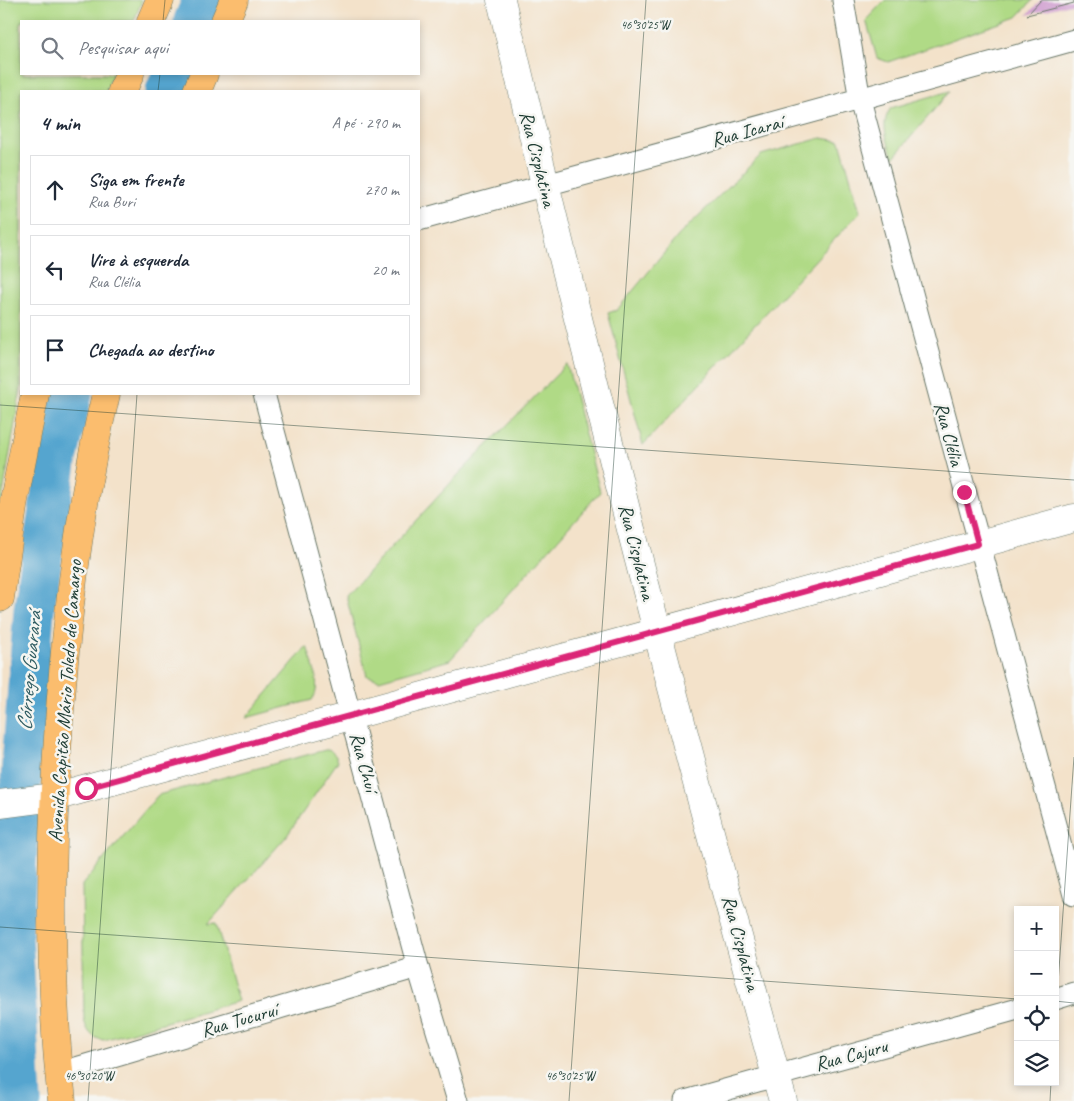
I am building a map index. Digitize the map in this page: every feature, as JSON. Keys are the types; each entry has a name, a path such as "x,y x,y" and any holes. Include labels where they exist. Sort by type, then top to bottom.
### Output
{"main road":[{"path":"151,20 160,0"},
{"path":"225,20 234,0"},
{"path":"122,90 130,75"},
{"path":"197,90 204,75"},
{"path":"0,598 14,500 36,395"},
{"name":"Avenida Capitão Mário Toledo de Camargo","path":"62,1101 52,932 25,801 67,622 82,511 106,395"}],"street":[{"name":"Rua Cisplatina","path":"501,0 544,186 657,632 779,1088"},
{"name":"Rua Clélia","path":"843,0 860,100 1074,895"},
{"name":"Rua Icaraí","path":"420,220 1074,40"},
{"name":"Rua Chuí","path":"264,395 352,715 418,967 458,1101"},
{"path":"25,801 352,715 1074,518"},
{"name":"Rua Tucuruí","path":"59,1073 418,967"},
{"path":"1059,997 1074,993"},
{"name":"Rua Cajuru","path":"685,1101 779,1088 1014,1010"}],"green space":[{"path":"0,0 142,0 134,20 20,20 20,75 113,75 106,90 20,90 20,394 0,511"},
{"path":"885,0 1033,0 1017,17 888,62 877,58 866,20"},
{"path":"950,91 893,158 885,126 887,114 891,108"},
{"path":"821,138 840,141 860,212 643,445 608,313 617,310 679,235 761,155"},
{"path":"567,364 600,492 450,660 379,680 367,676 346,596 458,475"},
{"path":"307,646 316,681 315,694 312,700 246,718"},
{"path":"329,749 338,761 286,837 208,924 216,923 238,1001 104,1040 93,1036 88,1031 84,1020 82,885 158,795"}],"building":[{"path":"1041,0 1074,0 1074,3 1027,15"}],"waterway":[{"name":"Córrego Guarará","path":"194,20 203,0"},
{"name":"Córrego Guarará","path":"166,90 173,75"},
{"name":"Córrego Guarará","path":"21,1101 12,935 22,765 34,610 56,463 72,395"}],"route":[{"path":"86,788 978,544 964,492"}]}
